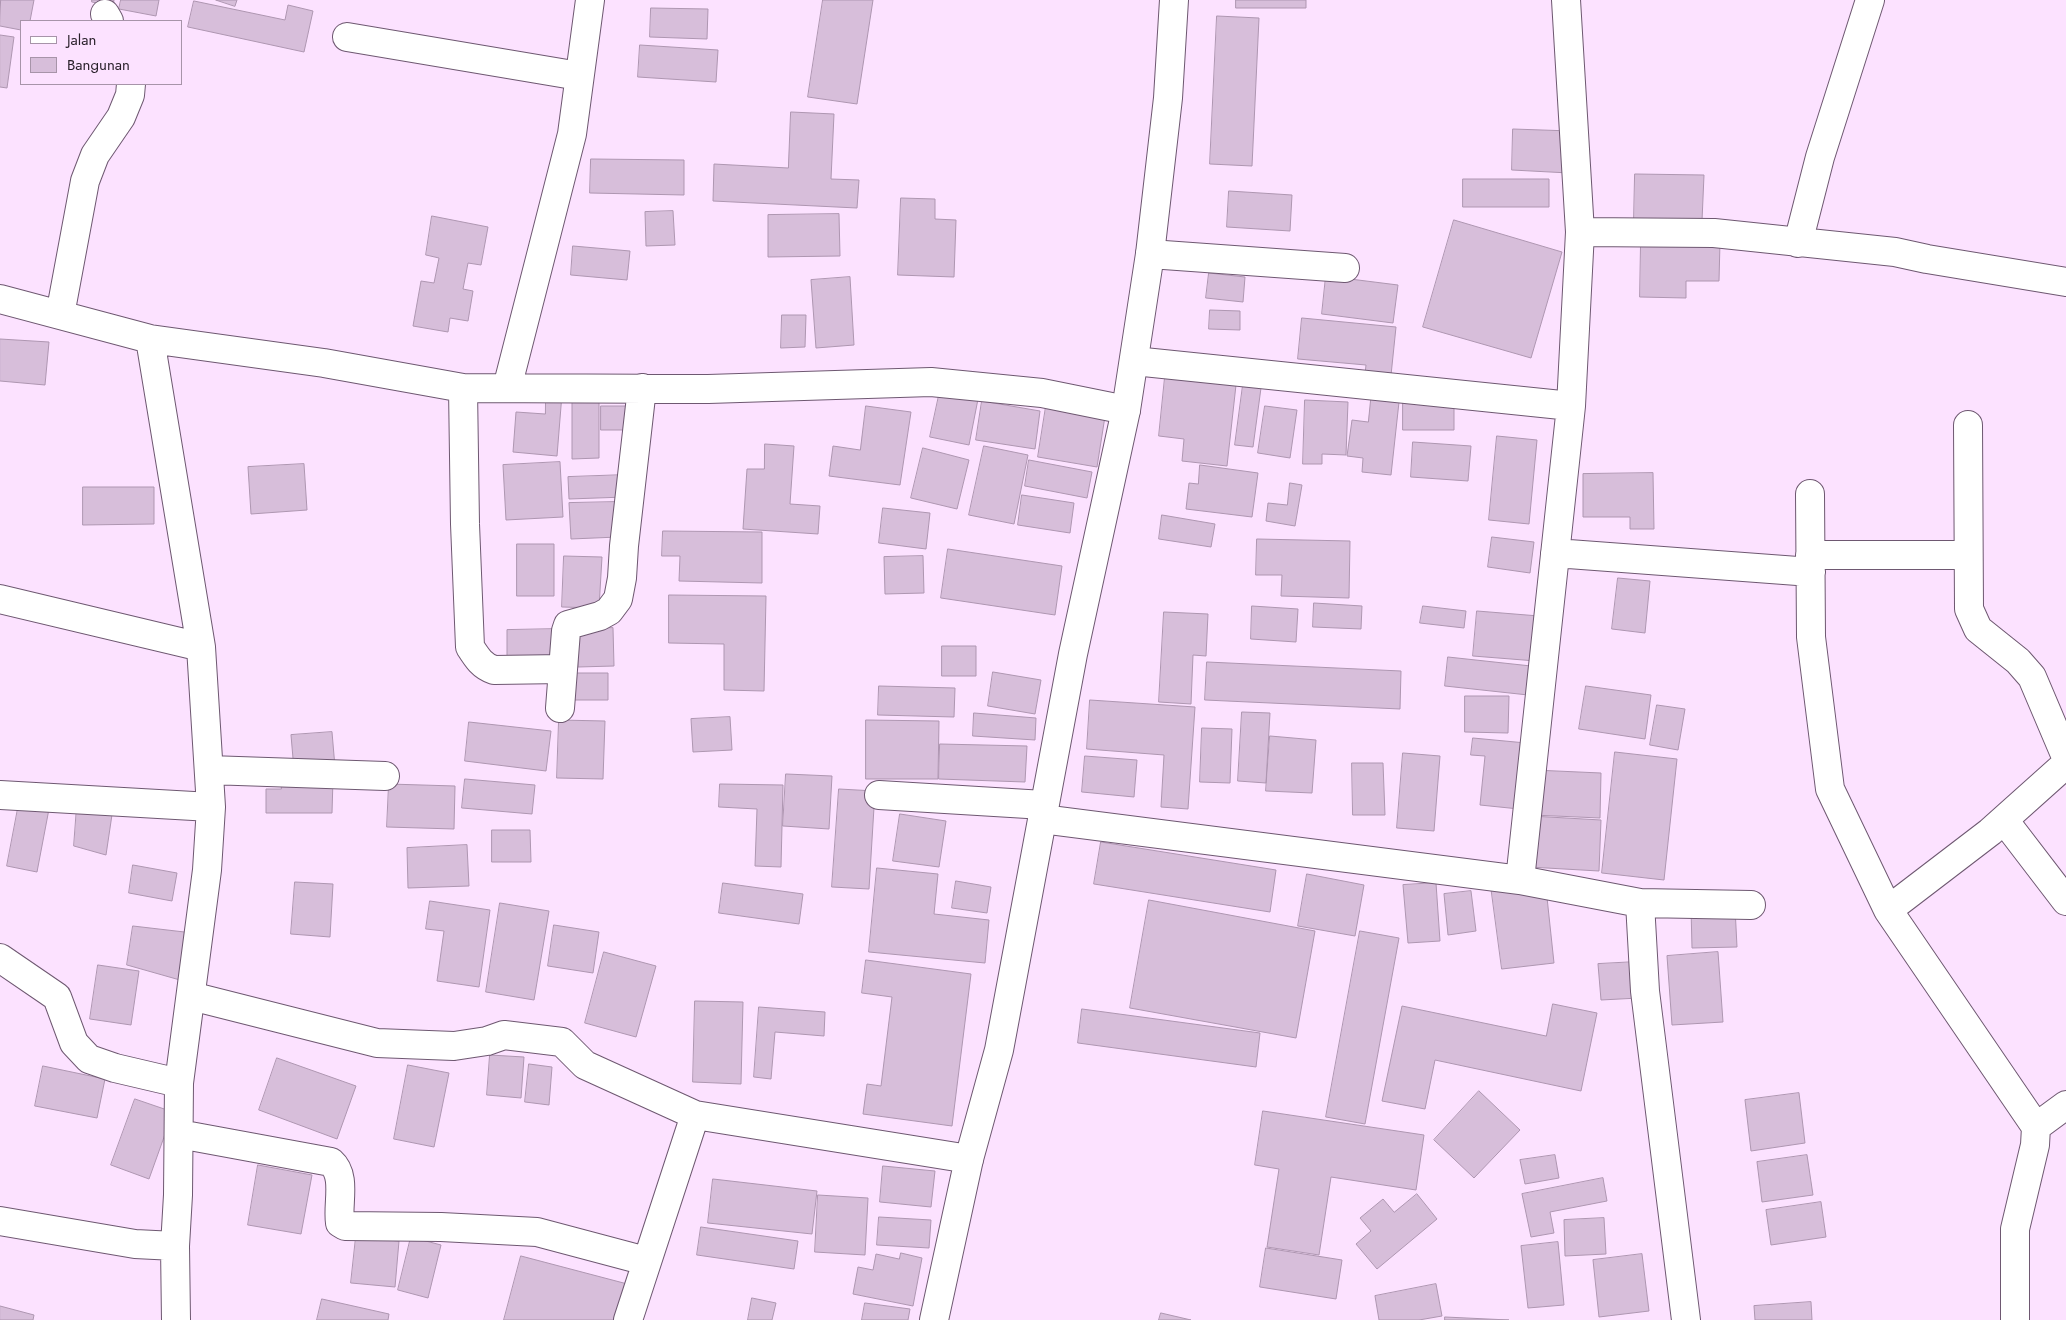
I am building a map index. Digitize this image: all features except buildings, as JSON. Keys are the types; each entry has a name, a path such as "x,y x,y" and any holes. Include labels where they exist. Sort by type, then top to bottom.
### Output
{"street":[{"path":"507,388 572,134 590,0"},
{"path":"934,1320 969,1159 998,1050 1073,654 1126,410 1150,254 1168,98 1174,0"},
{"path":"1520,880 1571,406 1580,232 1566,0"},
{"path":"1798,243 1820,158 1870,0"},
{"path":"347,37 580,76"},
{"path":"60,316 85,181 95,155 122,117 130,95 131,85"},
{"path":"1580,232 1714,233 1894,252 1927,260 2066,282"},
{"path":"1150,254 1345,268"},
{"path":"0,299 150,339 324,363 463,388 708,389 931,382 1042,393 1126,410"},
{"path":"150,339 200,646 211,807 207,870 179,1083 178,1195 175,1246 176,1320"},
{"path":"1134,361 1571,406"},
{"path":"463,388 465,524 470,647 480,662 494,670 563,669"},
{"path":"560,708 568,625 600,616 609,611 618,599 622,578 624,537 642,388"},
{"path":"1968,425 1969,609 1978,629 2018,661 2032,677 2066,757"},
{"path":"1810,494 1811,637 1830,789 1888,910 2036,1127 2035,1146 2015,1229 2016,1320"},
{"path":"1555,553 1810,563 1968,555"},
{"path":"0,599 200,646"},
{"path":"1888,910 1990,832 2066,764"},
{"path":"209,770 385,776"},
{"path":"0,795 211,807"},
{"path":"879,795 1043,812 1520,880 1640,904 1752,905"},
{"path":"2004,820 2066,901"},
{"path":"1640,904 1645,991 1686,1320"},
{"path":"0,958 57,997 74,1043 89,1059 115,1068 179,1083"},
{"path":"190,996 377,1043 454,1046 487,1041 504,1035 562,1042 585,1065 695,1115 969,1159"},
{"path":"2036,1127 2066,1105"},
{"path":"628,1320 695,1115"},
{"path":"179,1134 331,1162 337,1168 340,1177 339,1214 340,1223 345,1226 441,1227 537,1232 646,1262"},
{"path":"0,1221 135,1244 175,1246"}]}
